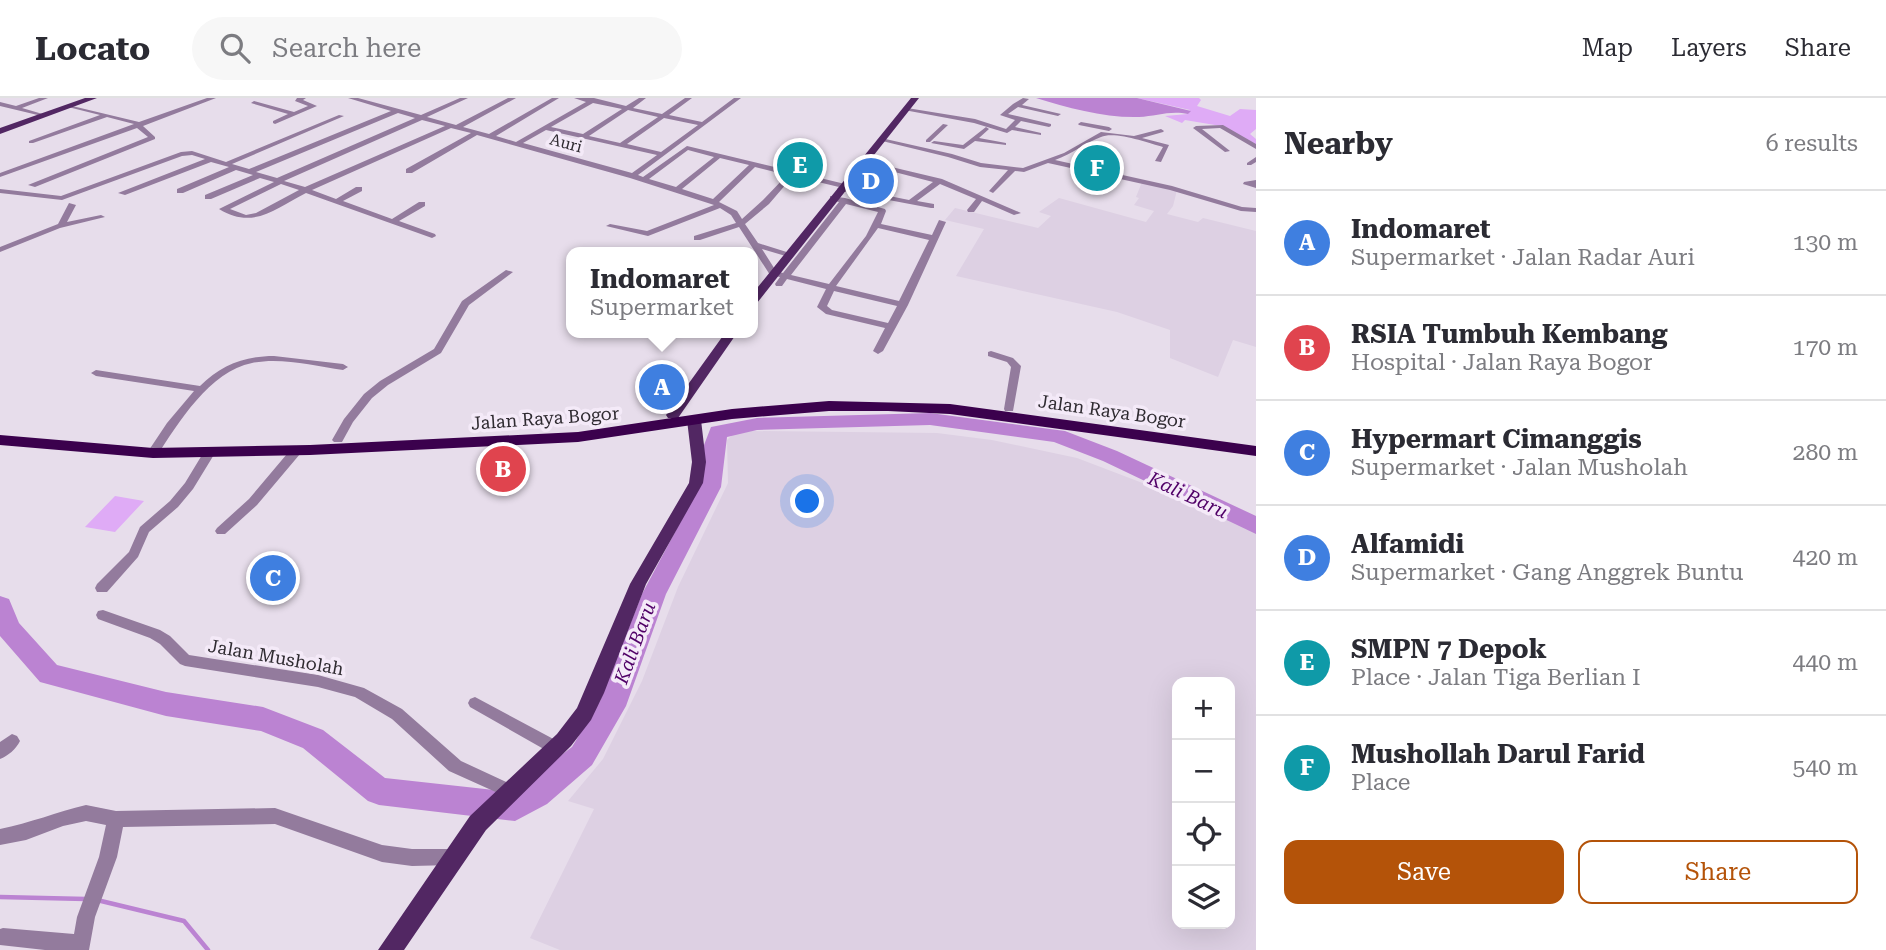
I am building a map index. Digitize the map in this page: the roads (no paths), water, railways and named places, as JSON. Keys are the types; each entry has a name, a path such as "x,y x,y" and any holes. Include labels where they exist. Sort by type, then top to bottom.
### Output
{"highway":[{"name":"Jalan Raya Bogor","path":"0,431 209,453 296,451 488,438 583,428 745,404 843,398 930,400 1009,409 1256,451"},
{"name":"Jalan Raya Bogor","path":"0,440 156,448 338,440 597,436 771,410 887,405 950,409 1256,443"}],"main road":[{"path":"0,131 93,98"},
{"path":"758,294 915,98"},
{"path":"673,415 727,338"},
{"path":"390,950 478,823 573,728 595,693 638,584 696,483 699,462 694,420"}],"street":[{"path":"0,102 7,98"},
{"path":"0,111 46,98"},
{"path":"0,175 213,98"},
{"path":"242,107 266,98"},
{"name":"Auri","path":"351,98 644,179 718,204 734,213 756,245"},
{"path":"465,98 423,119 278,181 223,209 245,217 254,216 369,160 453,127 513,98"},
{"path":"489,137 556,98"},
{"path":"577,98 595,99 703,124"},
{"path":"583,137 643,98"},
{"path":"621,145 689,98"},
{"path":"633,176 738,98"},
{"path":"274,108 297,99 314,106 275,122"},
{"path":"517,144 595,99"},
{"path":"1026,99 1003,115 1049,125"},
{"path":"0,102 44,116"},
{"path":"254,103 294,114"},
{"path":"1015,105 1058,114"},
{"path":"32,185 153,138 138,123 70,106"},
{"path":"907,110 975,121 1007,131 1020,119"},
{"path":"249,172 397,111"},
{"path":"331,113 392,132"},
{"path":"31,142 107,115"},
{"path":"226,163 341,116"},
{"path":"884,136 972,163 1012,170 1030,170 1110,129 1081,124"},
{"path":"928,141 945,125"},
{"path":"963,126 985,130 964,147"},
{"path":"1227,151 1196,128 1221,126 1256,147"},
{"path":"545,128 662,154"},
{"path":"1010,128 1039,134"},
{"path":"1135,138 1161,131"},
{"path":"409,171 476,133"},
{"path":"369,160 384,162 436,134"},
{"path":"1101,134 1135,138 1167,146 1159,161"},
{"path":"50,135 61,138"},
{"path":"884,136 964,147 976,154 972,163"},
{"path":"974,139 1004,144"},
{"path":"72,141 83,144"},
{"path":"644,179 685,148 931,206"},
{"path":"393,150 402,153"},
{"path":"0,191 62,198 184,153 226,163 432,236"},
{"path":"677,190 719,156"},
{"path":"122,193 213,159"},
{"path":"1249,164 1256,159"},
{"path":"1048,161 1172,188 1241,209 1256,210"},
{"path":"862,162 939,181 1017,213"},
{"path":"610,226 648,234 718,204 753,165"},
{"path":"180,191 236,167"},
{"path":"399,169 422,174"},
{"path":"993,191 1012,170"},
{"path":"697,238 740,224 766,202 791,174"},
{"path":"208,197 260,175"},
{"path":"913,200 939,181"},
{"path":"842,187 883,195"},
{"path":"338,201 359,189"},
{"path":"833,198 881,210 875,225 822,304 824,309 891,327"},
{"path":"971,210 981,198"},
{"path":"783,280 845,200"},
{"path":"394,221 422,204"},
{"path":"61,225 72,205"},
{"path":"0,250 61,225 101,216"},
{"path":"878,351 942,222"},
{"path":"875,225 933,238"},
{"path":"756,245 789,254"},
{"name":"Auri","path":"758,248 773,273"},
{"path":"338,440 348,421 368,396 384,383 438,351 465,303 509,272"},
{"path":"773,273 783,280 832,288 903,305"},
{"path":"991,354 1010,360 1016,366 1009,409"},
{"path":"156,448 201,389 218,376 248,360 264,359 343,367"},
{"path":"96,373 201,389"},
{"path":"222,531 253,502 296,451"},
{"path":"102,588 134,554 144,530 189,486 209,453"},
{"name":"Jalan Musholah","path":"103,615 155,634 185,660 318,681 359,692 397,714 455,766 506,794"},
{"path":"475,703 554,747"},
{"path":"0,837 26,832 86,813 116,819 275,816 373,851 410,858 452,857"},
{"path":"3,937 79,947 86,917 108,857 116,819"}],"waterway":[{"name":"Kali Baru","path":"0,606 8,628 49,674 166,704 263,719 313,739 379,791 515,807 536,794 582,756 612,706 654,594 710,487 718,432 757,424 930,419 1058,436 1110,456 1256,526"},
{"path":"0,897 86,899"},
{"path":"97,900 184,921 208,950"}],"place":[{"name":"SMPN 7 Depok","path":"800,165"},
{"name":"Mushollah Darul Farid","path":"1097,168"},
{"name":"Alfamidi","path":"871,181"},
{"name":"Indomaret","path":"662,387"},
{"name":"RSIA Tumbuh Kembang","path":"503,469"},
{"name":"Hypermart Cimanggis","path":"273,578"}]}
